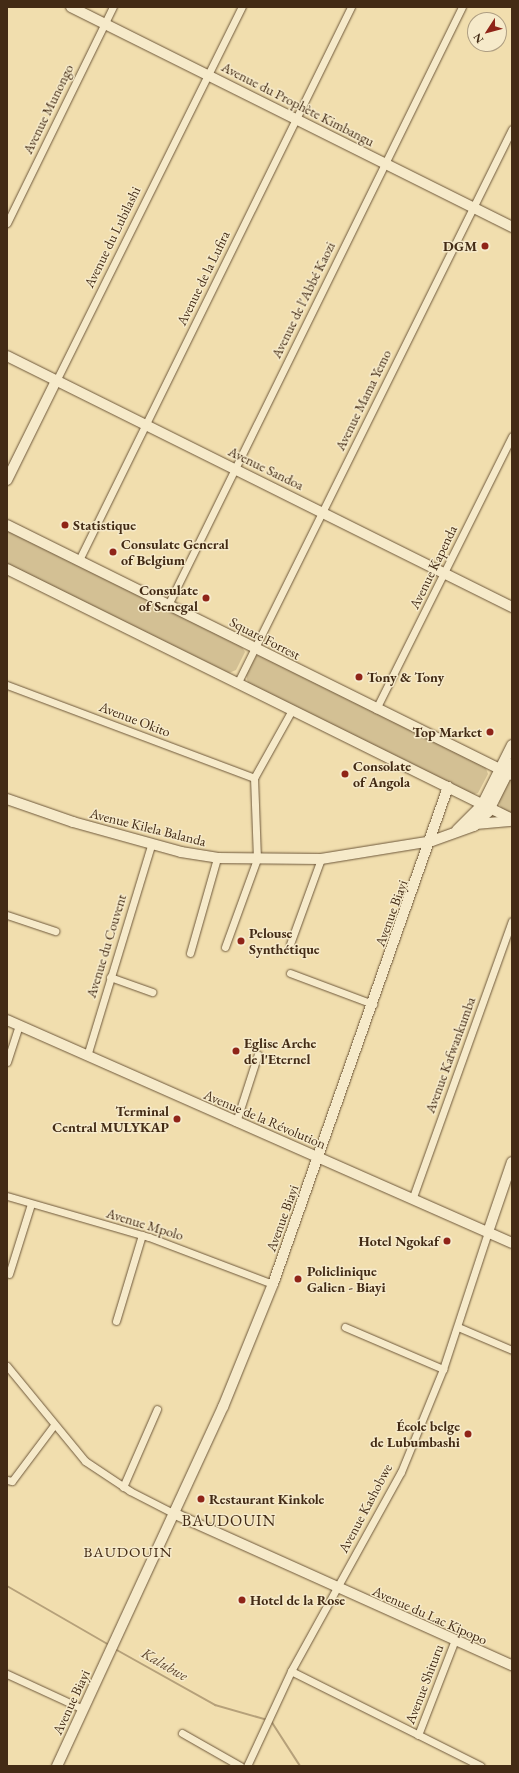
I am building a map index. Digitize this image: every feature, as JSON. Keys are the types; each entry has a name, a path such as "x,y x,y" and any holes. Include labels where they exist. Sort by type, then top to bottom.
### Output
{"street":[{"name":"Avenue du Prophète Kimbangu","path":"72,7 512,227"},
{"name":"Avenue Munongo","path":"7,223 113,7"},
{"name":"Avenue du Lubilashi","path":"7,480 242,7"},
{"name":"Avenue de la Lufira","path":"79,560 351,7"},
{"name":"Avenue de l'Abbé Kaozi","path":"168,605 462,7"},
{"name":"Avenue Mama Yemo","path":"238,682 254,647 512,129"},
{"name":"Avenue Sandoa","path":"7,356 512,606"},
{"name":"Avenue Kapenda","path":"376,709 512,436"},
{"name":"Square Forrest","path":"7,525 376,709 508,770"},
{"path":"7,569 238,682 512,820"},
{"name":"Avenue Okito","path":"7,685 254,778"},
{"path":"225,947 257,859 254,778 292,710"},
{"path":"456,832 486,806 508,770 512,744"},
{"name":"Avenue Biayi","path":"57,1766 223,1407 273,1284 432,842 448,788"},
{"name":"Avenue Kilela Balanda","path":"7,799 151,845 217,858 257,859 321,859 432,842 476,824 486,806"},
{"path":"476,824 512,820"},
{"name":"Avenue du Couvent","path":"87,1056 151,845"},
{"path":"190,952 217,858"},
{"path":"290,944 321,859"},
{"path":"7,915 55,931"},
{"name":"Avenue Kafwankumba","path":"413,1197 512,922"},
{"path":"290,973 373,1004"},
{"path":"110,977 152,992"},
{"name":"Avenue de la Révolution","path":"7,1020 236,1122 413,1197 512,1243"},
{"path":"7,1062 19,1026"},
{"path":"236,1122 258,1054"},
{"name":"Avenue Kashobwe","path":"247,1766 266,1720 291,1672 398,1478 443,1369 512,1162"},
{"name":"Avenue Mpolo","path":"7,1196 142,1235 273,1284"},
{"path":"9,1274 31,1204"},
{"path":"116,1321 142,1235"},
{"path":"345,1327 443,1369"},
{"path":"458,1327 512,1350"},
{"path":"7,1366 85,1461 123,1487 173,1513"},
{"path":"123,1487 157,1409"},
{"path":"7,1480 12,1480 54,1425"},
{"name":"Avenue du Lac Kipopo","path":"173,1513 454,1642 512,1665"},
{"name":"Avenue Shituru","path":"418,1735 454,1642"},
{"path":"291,1672 481,1766"},
{"path":"7,1674 83,1709"},
{"path":"182,1733 240,1766"}],"shaded area":[{"path":"7,530 240,644 245,652 236,670 229,673 7,565"},
{"path":"262,655 485,766 488,774 478,793 471,795 248,683 246,675 256,656"},
{"path":"512,781 512,815 502,810 498,801 508,782"}],"waterway":[{"name":"Kalubwe","path":"7,1586 109,1645"},
{"name":"Kalubwe","path":"115,1649 215,1705 271,1721 300,1766"}],"place":[{"name":"DGM","path":"485,246"},
{"name":"Statistique","path":"65,525"},
{"name":"Consulate General of Belgium","path":"113,552"},
{"name":"Consulate of Senegal","path":"206,598"},
{"name":"Tony & Tony","path":"359,677"},
{"name":"Top Market","path":"490,732"},
{"name":"Consolate of Angola","path":"345,774"},
{"name":"Pelouse Synthétique","path":"241,941"},
{"name":"Eglise Arche de l'Eternel","path":"236,1051"},
{"name":"Terminal Central MULYKAP","path":"177,1119"},
{"name":"Hotel Ngokaf","path":"447,1241"},
{"name":"Policlinique Galien - Biayi","path":"298,1279"},
{"name":"École belge de Lubumbashi","path":"468,1434"},
{"name":"Restaurant Kinkole","path":"201,1499"},
{"name":"Hotel de la Rose","path":"242,1600"}],"district":[{"name":"BAUDOUIN","path":"229,1521"},
{"name":"BAUDOUIN","path":"128,1552"}]}
